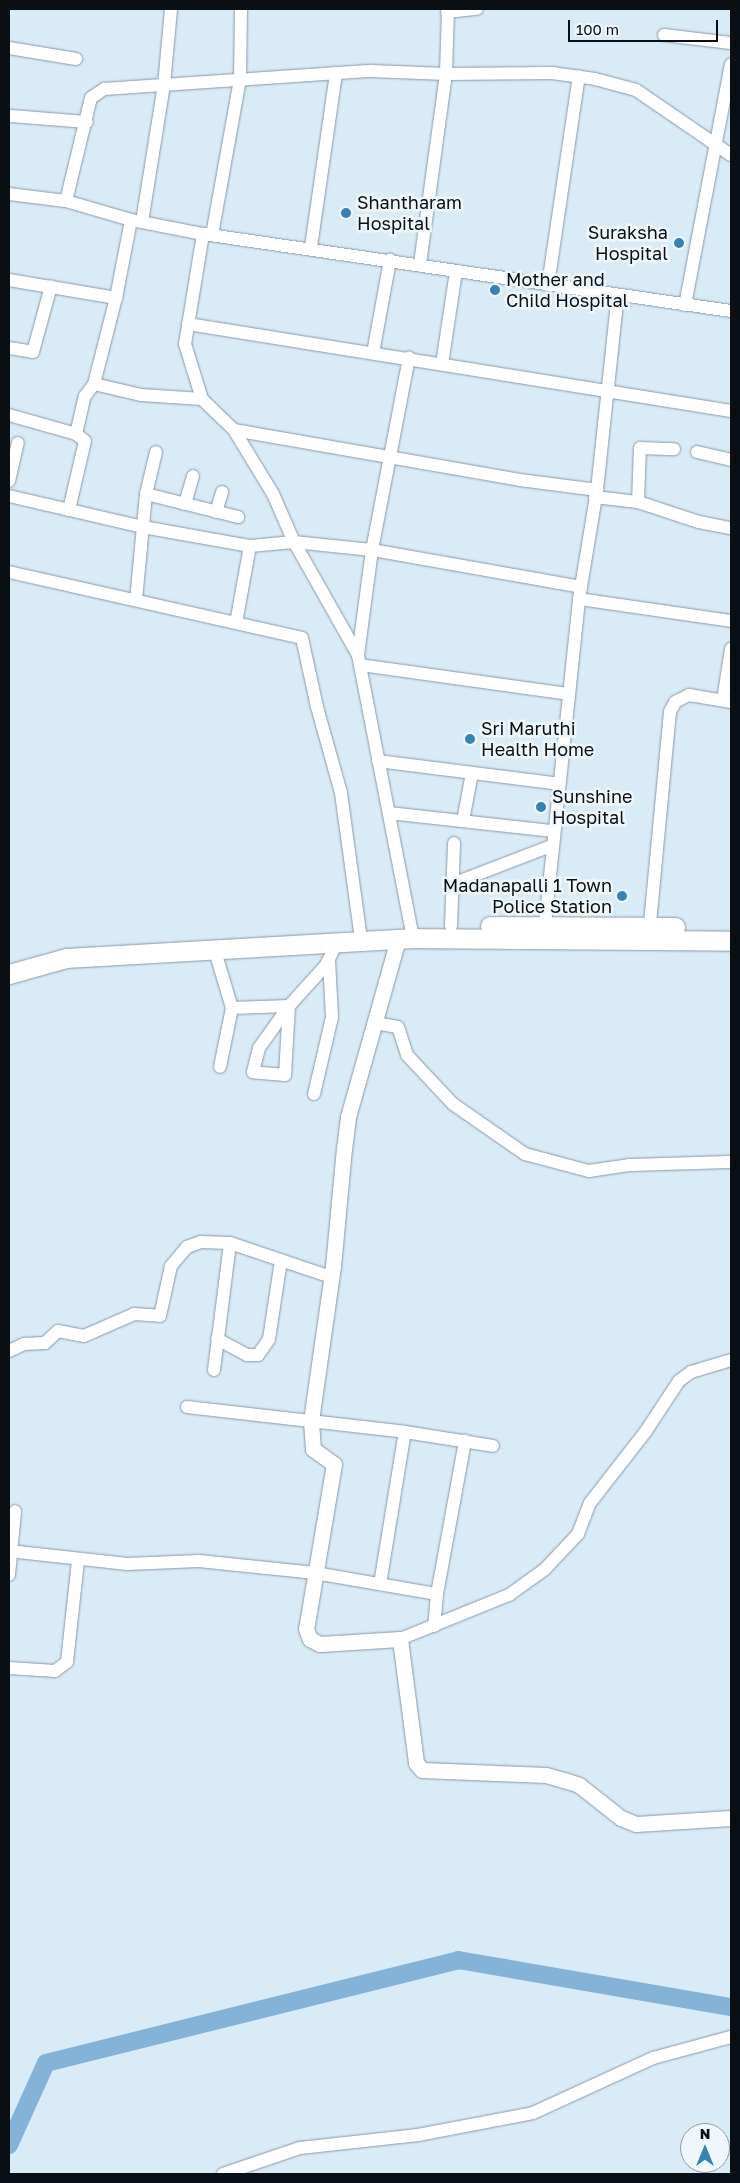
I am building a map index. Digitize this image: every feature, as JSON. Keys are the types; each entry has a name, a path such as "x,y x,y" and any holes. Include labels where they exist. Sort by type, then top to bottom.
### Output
{"main road":[{"path":"9,960 57,946 109,941 360,932 408,935 451,926 544,932"},
{"path":"9,974 66,958 336,942 408,935 544,932 650,933 731,928"},
{"path":"650,933 731,941"}],"street":[{"path":"76,434 85,396 94,384 136,221 164,85 171,9"},
{"path":"241,9 240,80 185,344 202,399 234,430 273,494 294,542 359,660"},
{"path":"420,265 446,74 448,10 477,9"},
{"path":"664,35 731,43"},
{"path":"9,48 76,59"},
{"path":"685,304 731,64"},
{"path":"311,247 336,73"},
{"path":"66,201 95,92 104,89 336,73 552,73 579,76 636,90 731,155"},
{"path":"548,286 579,76"},
{"path":"11,116 87,122"},
{"path":"9,194 66,201 136,221 208,234 311,247 548,286 731,311"},
{"path":"373,353 390,260"},
{"path":"442,364 456,271"},
{"path":"9,280 116,298"},
{"path":"9,348 33,352 51,286"},
{"path":"544,932 551,846 568,694 580,593 596,494 618,295"},
{"path":"188,324 731,411"},
{"path":"409,358 372,550 359,660 389,813 408,935 375,1023 348,1118 331,1277 311,1421 312,1449 334,1464 306,1629 310,1639 320,1644 400,1639 509,1595 545,1570 578,1534 590,1502 646,1431 679,1381 691,1372 731,1360"},
{"path":"94,384 141,395 202,399"},
{"path":"9,415 76,434 85,441 69,510"},
{"path":"234,430 390,456 638,502 699,522 731,528"},
{"path":"9,481 18,443"},
{"path":"638,502 640,448 674,449"},
{"path":"136,600 146,494 156,452"},
{"path":"697,452 731,460"},
{"path":"185,504 193,476"},
{"path":"216,512 222,492"},
{"path":"146,494 238,517"},
{"path":"9,496 143,527 250,546 294,542 372,550 580,593 731,621"},
{"path":"236,623 250,546"},
{"path":"9,572 299,637 305,641 317,707 341,793 360,932"},
{"path":"650,933 670,712 681,697 727,701 731,649"},
{"path":"359,660 568,694"},
{"path":"378,761 559,784"},
{"path":"463,821 472,772"},
{"path":"389,813 554,831"},
{"path":"451,926 454,843"},
{"path":"452,884 551,846"},
{"path":"289,1006 286,1074 255,1073 252,1066 259,1048 289,1006 329,960 336,942"},
{"path":"214,948 232,1008 220,1068"},
{"path":"314,1094 332,1017 329,960"},
{"path":"232,1008 289,1006"},
{"path":"375,1023 398,1027 407,1055 453,1104 526,1154 589,1171 630,1165 731,1162"},
{"path":"9,1351 24,1344 45,1343 58,1331 84,1336 134,1314 160,1316 166,1277 170,1266 187,1248 201,1242 230,1243 331,1277"},
{"path":"214,1370 230,1243"},
{"path":"217,1339 247,1355 258,1355 269,1339 281,1261"},
{"path":"187,1407 405,1432 493,1446"},
{"path":"380,1584 405,1432"},
{"path":"434,1626 437,1594 465,1441"},
{"path":"9,1575 15,1511"},
{"path":"10,1551 127,1564 199,1561 315,1573 437,1594"},
{"path":"9,1668 55,1671 67,1662 78,1560"},
{"path":"400,1639 416,1764 422,1770 546,1775 579,1785 621,1818 636,1824 731,1818"},
{"path":"223,2174 300,2148 418,2135 533,2113 653,2058 731,2037"}],"waterway":[{"path":"9,2145 46,2063 458,1960 731,2007"}],"place":[{"name":"Shantharam Hospital","path":"346,213"},
{"name":"Suraksha Hospital","path":"679,243"},
{"name":"Mother and Child Hospital","path":"495,290"},
{"name":"Sri Maruthi Health Home","path":"470,739"},
{"name":"Sunshine Hospital","path":"541,807"},
{"name":"Madanapalli 1 Town Police Station","path":"622,896"}]}
